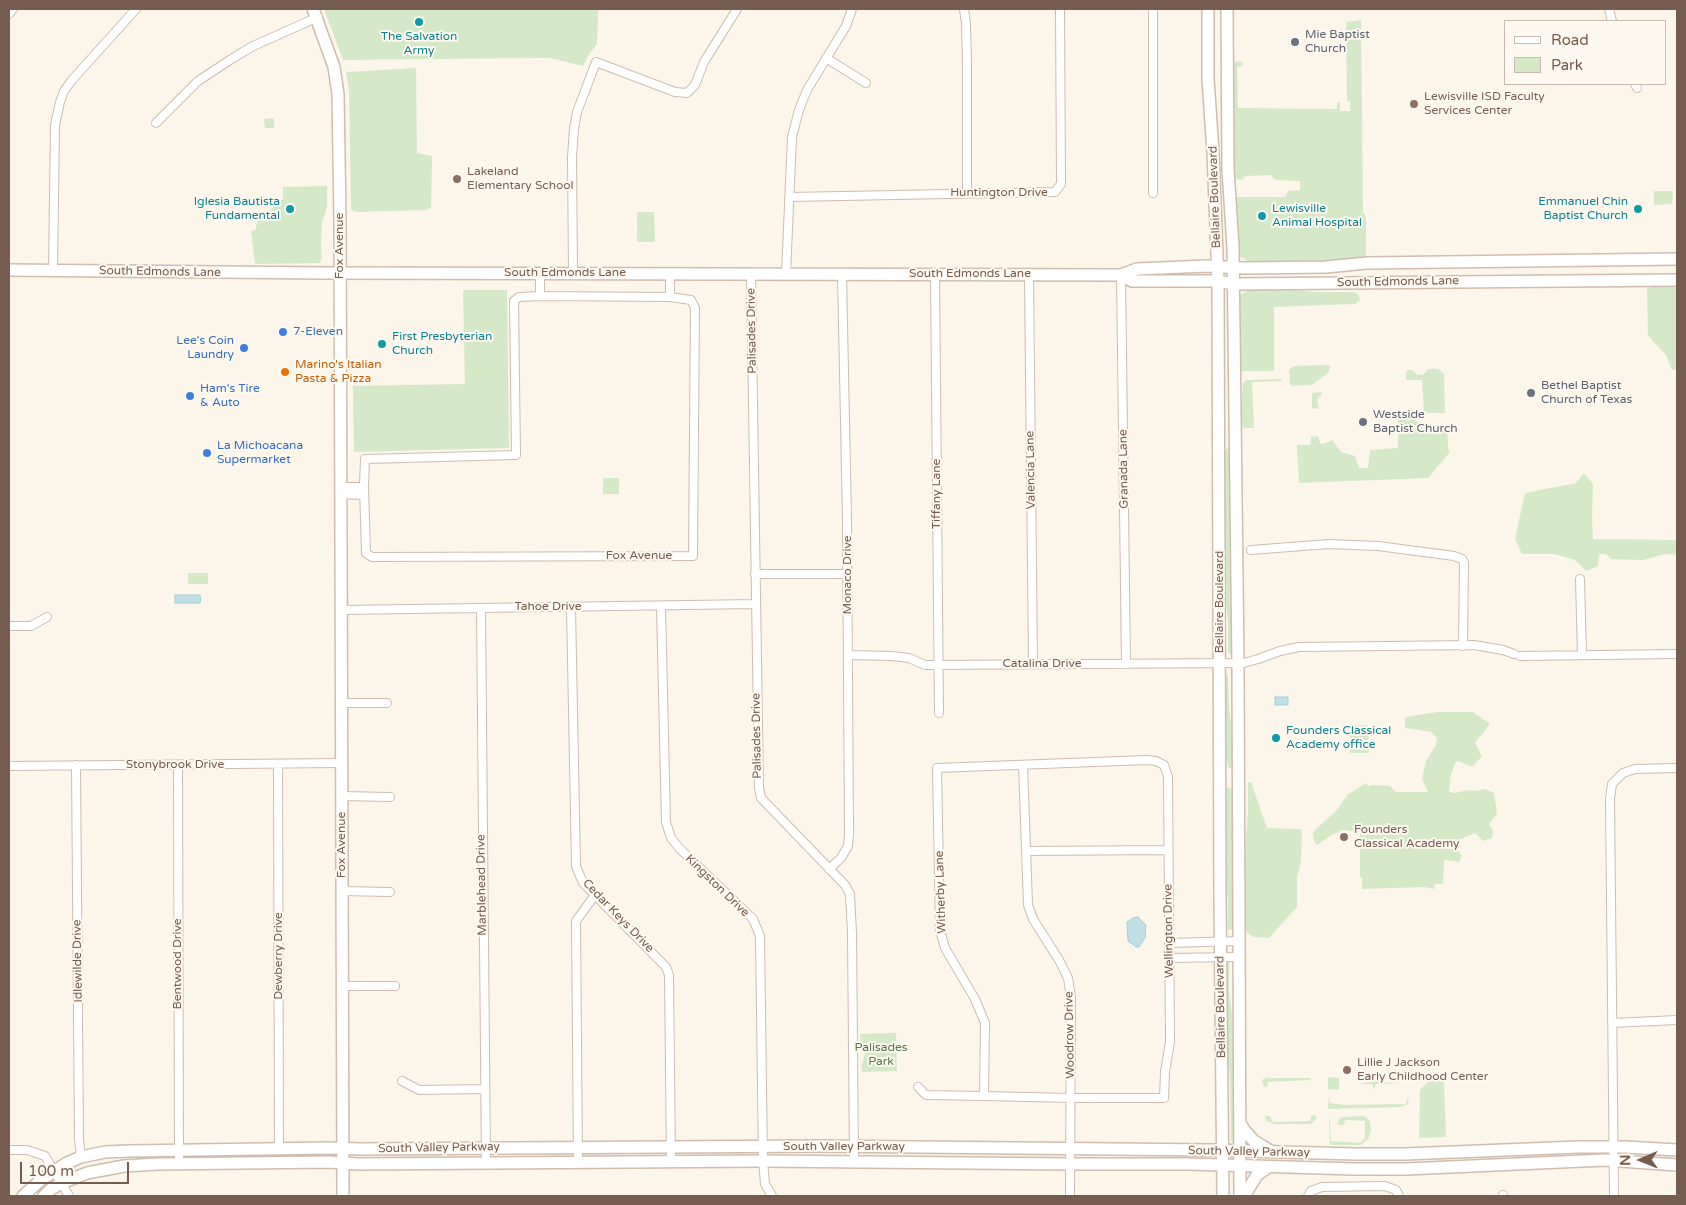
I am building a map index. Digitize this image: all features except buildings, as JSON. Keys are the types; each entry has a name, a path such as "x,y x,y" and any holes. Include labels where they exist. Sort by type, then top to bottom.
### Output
{"main road":[{"name":"Bellaire Boulevard","path":"1208,9 1208,79 1218,281 1219,776 1223,1196"},
{"name":"Bellaire Boulevard","path":"1227,9 1228,169 1233,248 1238,663 1240,1196"},
{"name":"Fox Avenue","path":"316,13 334,67 338,94 343,1196"},
{"name":"South Edmonds Lane","path":"9,270 340,273 1121,275 1137,270 1217,267 1326,267 1367,263 1677,259"},
{"path":"1478,262 1479,282"},
{"path":"1367,263 1368,283"},
{"name":"South Edmonds Lane","path":"1121,275 1132,281 1218,281 1233,284 1677,280"},
{"path":"1219,438 1235,437"},
{"path":"1219,776 1238,776"},
{"path":"1239,1122 1254,1141 1273,1153"},
{"name":"South Valley Parkway","path":"23,1196 67,1163 104,1152 279,1148 855,1146 1405,1154 1579,1147 1677,1150"},
{"name":"South Valley Parkway","path":"44,1196 51,1189 82,1175 102,1170 158,1164 763,1161 1223,1165 1406,1169 1614,1161 1677,1165"},
{"path":"1244,1196 1257,1175 1268,1167"}],"street":[{"path":"9,14 13,9"},
{"path":"53,271 55,125 60,102 64,91 72,80 136,9"},
{"path":"573,273 572,157 574,129 580,105 596,62 675,92 687,93 695,85 704,62 737,9"},
{"path":"786,274 792,137 799,110 807,90 846,26 852,9"},
{"path":"964,9 967,62 966,193"},
{"name":"Huntington Drive","path":"788,197 1055,192 1061,184 1060,9"},
{"path":"1153,9 1153,193"},
{"path":"156,123 198,81 251,47 316,13"},
{"path":"826,58 866,83"},
{"path":"540,273 540,296"},
{"path":"670,273 670,297"},
{"name":"Palisades Drive","path":"751,274 757,767 759,788 761,798 845,885 850,894 854,1162"},
{"name":"Monaco Drive","path":"829,869 841,858 848,846 847,518 842,274"},
{"name":"Tiffany Lane","path":"935,274 939,713"},
{"name":"Valencia Lane","path":"1029,275 1033,664"},
{"name":"Granada Lane","path":"1121,275 1126,664"},
{"name":"Fox Avenue","path":"540,296 670,297 691,300 695,308 693,556 372,557 366,553 365,459 516,455 514,301 519,297 540,296"},
{"path":"341,491 364,491"},
{"path":"1251,550 1339,545 1378,546 1454,556 1462,559 1464,563 1463,646"},
{"path":"755,574 847,574"},
{"path":"1580,579 1582,655"},
{"name":"Tahoe Drive","path":"341,610 756,604"},
{"name":"Kingston Drive","path":"661,606 666,822 671,838 679,848 752,920 760,936 764,1184 772,1196"},
{"name":"Cedar Keys Drive","path":"571,607 576,866 583,883 661,961 669,975 671,1162"},
{"name":"Marblehead Drive","path":"480,608 486,1163"},
{"path":"9,626 32,626 47,617"},
{"name":"Catalina Drive","path":"848,655 892,656 909,658 925,665 938,665 1238,663 1258,660 1280,651 1299,648 1481,646 1517,655 1677,654"},
{"path":"341,703 387,703"},
{"name":"Wellington Drive","path":"1024,765 1147,760 1156,761 1164,765 1168,776 1170,1042 1165,1072 1164,1098 1071,1098"},
{"name":"Stonybrook Drive","path":"9,766 342,763"},
{"name":"Dewberry Drive","path":"278,764 279,1148"},
{"name":"Bentwood Drive","path":"178,765 179,1164"},
{"name":"Witherby Lane","path":"984,1096 985,1024 975,999 945,948 940,930 938,768 1024,765"},
{"name":"Woodrow Drive","path":"1024,765 1028,905 1033,919 1068,978 1071,997 1070,1196"},
{"name":"Idlewilde Drive","path":"76,766 79,1138 82,1157"},
{"path":"1614,1196 1610,799 1612,784 1623,772 1635,769 1677,768"},
{"path":"342,796 390,797"},
{"path":"1026,851 1168,850"},
{"path":"342,891 390,892"},
{"path":"578,1163 576,920 594,895"},
{"path":"1169,943 1239,941"},
{"path":"1169,958 1239,957"},
{"path":"342,986 395,986"},
{"path":"1612,1023 1677,1020"},
{"path":"402,1081 419,1090 485,1088"},
{"path":"918,1087 926,1094 1071,1098"},
{"path":"9,1150 27,1150 45,1156 68,1196"},
{"path":"1310,1194 1322,1187 1376,1186 1385,1186 1397,1193"}],"green space":[{"path":"324,9 598,9 597,44 583,66 550,58 343,60"},
{"path":"1361,20 1363,212 1366,217 1366,261 1247,262 1239,256 1234,197 1285,197 1288,191 1300,190 1300,181 1275,180 1271,175 1245,176 1242,180 1234,178 1234,62 1240,61 1243,63 1242,66 1237,67 1238,108 1337,109 1337,102 1340,102 1340,111 1350,111 1350,101 1347,101 1346,22"},
{"path":"416,68 417,153 432,156 431,208 425,210 357,212 351,210 349,91 346,72"},
{"path":"274,118 274,128 265,128 264,119"},
{"path":"327,186 327,207 322,223 322,258 320,263 255,264 251,231 255,230 258,221 258,211 269,211 283,199 283,187"},
{"path":"1654,191 1673,191 1672,204 1654,205"},
{"path":"637,212 654,212 655,242 637,242"},
{"path":"1677,286 1677,370 1672,370 1666,355 1648,336 1647,289 1651,287"},
{"path":"1286,289 1314,292 1353,292 1358,294 1360,300 1355,304 1274,307 1274,371 1242,371 1238,365 1240,295 1249,290"},
{"path":"463,290 507,290 509,448 354,452 353,386 465,384"},
{"path":"1329,365 1329,372 1312,385 1291,386 1289,370 1294,366"},
{"path":"1428,369 1438,369 1444,374 1445,413 1424,413 1422,380 1406,380 1406,372 1408,370 1413,370 1417,375 1424,374"},
{"path":"1281,379 1281,381 1252,382 1254,428 1244,428 1241,418 1243,383 1246,380"},
{"path":"1322,392 1317,399 1319,409 1312,408 1312,393"},
{"path":"1409,417 1423,426 1447,425 1448,448 1450,452 1428,478 1299,483 1297,445 1310,445 1311,437 1318,436 1320,443 1323,444 1332,440 1341,452 1355,456 1359,468 1368,468 1370,450 1398,448 1398,419"},
{"path":"1228,447 1230,449 1231,655 1228,652 1228,619 1224,595 1224,452"},
{"path":"1584,473 1593,484 1593,539 1677,540 1677,555 1665,554 1643,560 1611,559 1606,554 1599,554 1598,566 1586,571 1575,560 1554,554 1522,554 1515,539 1525,493 1576,483"},
{"path":"603,478 619,478 619,494 603,494"},
{"path":"188,573 208,573 208,584 188,584"},
{"path":"1226,674 1228,677 1233,742 1233,766 1231,768 1229,768 1226,758 1223,731 1224,678"},
{"path":"1438,712 1473,712 1490,724 1475,743 1482,756 1472,767 1458,761 1455,763 1451,774 1449,792 1485,789 1494,793 1497,814 1489,824 1493,831 1492,838 1483,841 1475,833 1459,840 1455,846 1462,856 1459,862 1444,860 1443,884 1435,884 1434,889 1424,887 1362,889 1362,877 1360,877 1360,832 1343,830 1333,834 1317,845 1314,841 1313,832 1337,810 1347,795 1366,783 1368,786 1390,786 1396,792 1428,792 1422,779 1426,761 1436,745 1437,738 1431,732 1405,728 1405,717"},
{"path":"1368,725 1369,753 1350,753 1350,726"},
{"path":"1248,782 1251,782 1267,828 1301,829 1302,834 1301,861 1297,878 1297,907 1269,938 1254,937 1245,931 1245,854"},
{"path":"1227,787 1231,789 1233,797 1233,930 1228,930 1228,898 1224,881 1225,789"},
{"path":"1225,962 1229,962 1229,994 1234,1027 1234,1141 1231,1141 1230,1074 1225,1042"},
{"name":"Palisades Park","path":"896,1033 897,1071 862,1072 861,1065 865,1050 861,1045 860,1034"},
{"path":"1373,1076 1376,1082 1399,1083 1376,1084 1374,1090 1372,1084 1361,1084 1373,1082"},
{"path":"1328,1077 1339,1078 1339,1090 1328,1089"},
{"path":"1312,1078 1309,1080 1268,1082 1267,1087 1265,1087 1262,1083 1263,1079"},
{"path":"1429,1081 1444,1081 1446,1137 1419,1138 1420,1090"},
{"path":"1329,1097 1330,1103 1344,1105 1406,1104 1407,1098 1409,1100 1408,1104 1401,1107 1328,1109"},
{"path":"1315,1115 1317,1118 1311,1124 1275,1124 1266,1121 1265,1116 1270,1116 1273,1122 1310,1121 1311,1116"},
{"path":"1364,1116 1370,1121 1371,1131 1368,1139 1361,1145 1330,1145 1329,1120 1331,1141 1360,1143 1365,1138 1365,1121 1345,1120 1344,1125 1337,1123 1341,1117"}],"water":[{"path":"175,595 200,595 201,600 200,603 175,603"},
{"path":"1275,697 1288,697 1288,705 1275,705"},
{"path":"1138,917 1146,925 1145,938 1139,947 1136,947 1128,941 1127,922"}],"place":[{"name":"The Salvation Army","path":"419,22"},
{"name":"Mie Baptist Church","path":"1295,42"},
{"name":"Lewisville ISD Faculty Services Center","path":"1414,104"},
{"name":"Lakeland Elementary School","path":"457,179"},
{"name":"Iglesia Bautista Fundamental","path":"290,209"},
{"name":"Emmanuel Chin Baptist Church","path":"1638,209"},
{"name":"Lewisville Animal Hospital","path":"1262,216"},
{"name":"7-Eleven","path":"283,332"},
{"name":"First Presbyterian Church","path":"382,344"},
{"name":"Lee's Coin Laundry","path":"244,348"},
{"name":"Marino's Italian Pasta & Pizza","path":"285,372"},
{"name":"Bethel Baptist Church of Texas","path":"1531,393"},
{"name":"Ham's Tire & Auto","path":"190,396"},
{"name":"Westside Baptist Church","path":"1363,422"},
{"name":"La Michoacana Supermarket","path":"207,453"},
{"name":"Founders Classical Academy office","path":"1276,738"},
{"name":"Founders Classical Academy","path":"1344,837"},
{"name":"Lillie J Jackson Early Childhood Center","path":"1347,1070"}]}
